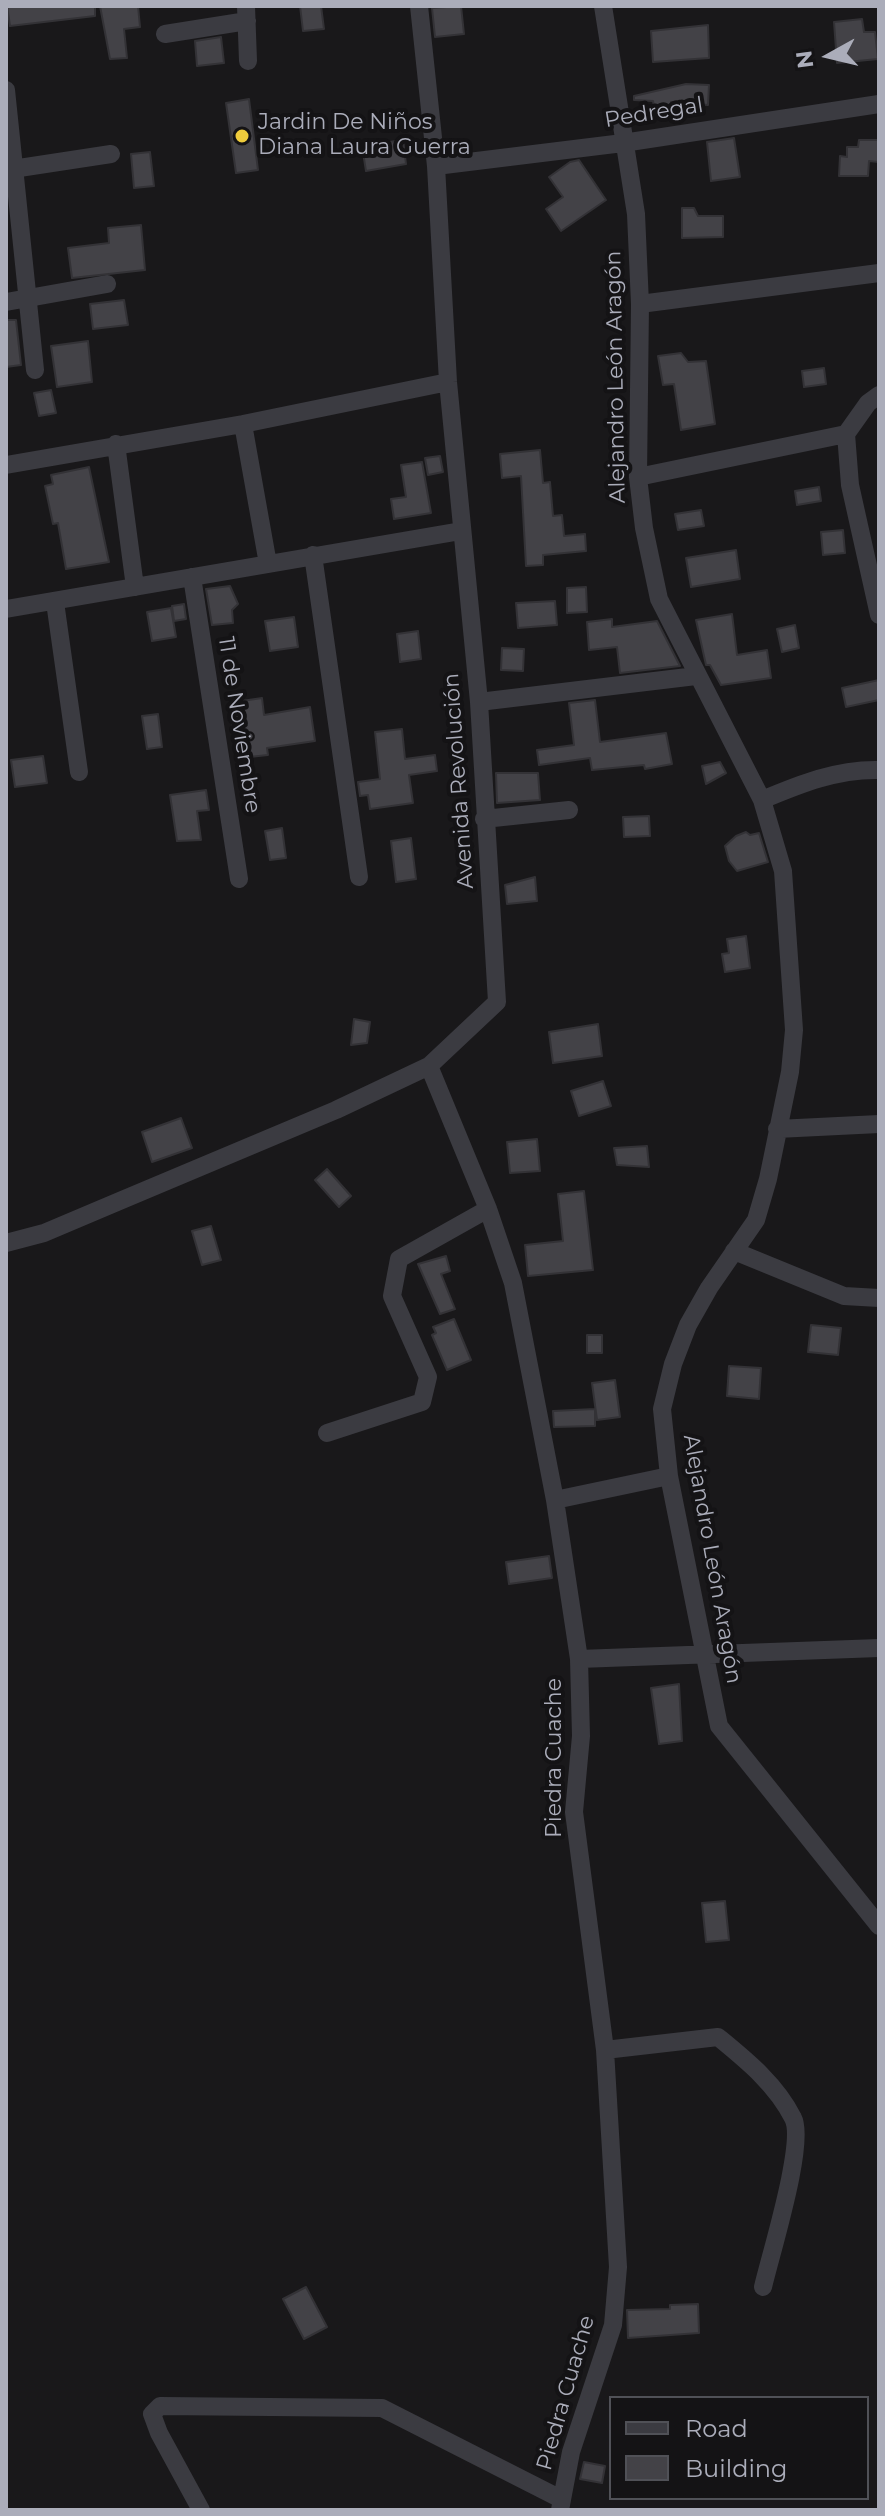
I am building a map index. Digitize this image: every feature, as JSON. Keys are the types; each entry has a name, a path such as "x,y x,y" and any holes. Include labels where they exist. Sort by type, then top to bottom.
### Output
{"street":[{"name":"Avenida Revolución","path":"6,1243 44,1233 150,1189 336,1110 429,1066 497,1002 479,702 448,382 436,166 419,6"},
{"name":"Alejandro León Aragón","path":"603,6 636,214 640,304 638,477 644,528 659,599 762,800 783,871 794,1030 790,1072 756,1220 688,1325 673,1364 662,1409 669,1476 719,1726 879,1926"},
{"path":"165,34 246,14 248,61"},
{"path":"6,90 10,169 35,370"},
{"name":"Pedregal","path":"436,166 623,143 879,104"},
{"path":"10,169 111,154"},
{"path":"640,304 879,273"},
{"path":"6,302 107,284"},
{"path":"6,465 243,424 448,382"},
{"path":"879,395 868,403 846,434 850,485 879,615"},
{"path":"243,424 268,564"},
{"path":"638,477 846,434"},
{"path":"116,444 135,587"},
{"path":"6,609 461,531"},
{"path":"313,555 359,877"},
{"name":"11 de Noviembre","path":"192,577 239,879"},
{"path":"55,602 79,772"},
{"path":"479,702 696,676"},
{"path":"762,800 812,779 879,770"},
{"path":"484,819 569,810"},
{"name":"Piedra Cuache","path":"429,1066 488,1209 513,1283 555,1500 579,1659 581,1736 574,1812 605,2050 618,2267 613,2325 571,2452 560,2504"},
{"path":"777,1129 879,1124"},
{"path":"327,1433 422,1402 428,1377 392,1296 399,1259 488,1209"},
{"path":"734,1251 844,1296 879,1298"},
{"path":"555,1500 669,1476"},
{"path":"579,1659 879,1648"},
{"path":"605,2050 718,2037 761,2073 795,2121 794,2160 763,2287"},
{"path":"201,2510 159,2433 152,2414 160,2406 382,2408 560,2504"}],"building":[{"path":"7,6 95,6 95,16 10,26"},
{"path":"100,6 138,6 140,27 124,29 127,58 110,59"},
{"path":"300,6 321,6 324,29 303,31"},
{"path":"461,6 464,34 435,37 432,8"},
{"path":"862,19 864,32 875,32 878,59 837,63 834,22"},
{"path":"708,25 709,58 653,62 651,31"},
{"path":"221,37 224,63 197,66 195,41"},
{"path":"686,84 709,85 708,105 671,102 673,113 656,117 653,101 634,100 634,96"},
{"name":"Jardin De Niños Diana Laura Guerra","path":"249,99 258,170 236,173 226,103"},
{"path":"734,138 740,177 711,181 707,142"},
{"path":"403,140 406,164 366,171 362,146"},
{"path":"859,140 879,140 879,162 869,161 868,176 839,176 840,156 847,157 847,147 858,147"},
{"path":"150,152 154,186 134,188 131,154"},
{"path":"579,160 606,200 561,231 546,209 563,197 549,177 570,162"},
{"path":"682,208 694,208 698,216 723,216 723,237 682,238"},
{"path":"141,225 145,270 72,278 68,248 109,243 108,228"},
{"path":"124,300 128,325 93,329 90,304"},
{"path":"6,320 16,320 21,365 6,367"},
{"path":"88,341 92,382 57,387 51,346"},
{"path":"681,353 688,362 706,361 715,424 681,430 674,384 663,385 658,356"},
{"path":"824,368 826,384 804,387 802,371"},
{"path":"51,390 56,413 39,416 34,393"},
{"path":"540,450 543,483 550,482 553,516 562,515 564,536 585,534 586,551 543,555 543,565 526,566 521,476 502,478 500,454"},
{"path":"440,456 443,472 428,475 425,458"},
{"path":"422,462 431,513 394,519 391,499 406,497 401,465"},
{"path":"89,467 109,562 66,569 58,523 53,524 45,486 53,484 51,475"},
{"path":"819,487 821,501 797,505 795,491"},
{"path":"701,510 704,526 678,530 675,514"},
{"path":"843,530 845,553 823,555 821,532"},
{"path":"736,550 740,579 691,587 686,558"},
{"path":"230,586 238,604 232,610 233,623 212,625 206,589"},
{"path":"586,587 587,612 567,613 567,588"},
{"path":"555,601 557,625 518,628 516,603"},
{"path":"184,604 186,619 174,621 172,606"},
{"path":"171,608 176,637 152,641 147,612"},
{"path":"732,614 737,655 767,650 771,678 721,685 710,665 706,665 696,620"},
{"path":"294,617 298,647 270,651 265,621"},
{"path":"612,619 612,627 657,621 680,666 620,673 617,647 589,650 587,622"},
{"path":"795,625 799,648 782,652 777,629"},
{"path":"418,631 421,659 400,662 397,634"},
{"path":"502,648 524,649 523,671 501,670"},
{"path":"879,680 879,700 846,707 842,688"},
{"path":"262,698 264,715 310,707 315,741 267,748 268,755 240,758 230,715 236,714 235,702"},
{"path":"595,700 600,742 666,733 672,764 645,769 644,765 592,770 590,758 539,765 537,750 574,745 569,703"},
{"path":"158,714 162,747 147,749 142,716"},
{"path":"402,729 405,759 435,755 437,771 409,775 413,803 370,809 368,795 360,796 358,782 380,779 375,732"},
{"path":"43,756 47,783 15,787 11,760"},
{"path":"720,762 726,773 706,784 702,766"},
{"path":"496,773 538,773 540,800 497,803"},
{"path":"206,790 209,810 197,811 201,840 177,841 170,795"},
{"path":"649,816 650,836 624,837 623,817"},
{"path":"282,828 286,858 270,860 265,831"},
{"path":"746,832 750,835 759,833 768,862 737,871 729,861 725,846"},
{"path":"411,838 416,879 396,882 391,841"},
{"path":"535,877 537,901 507,904 505,885"},
{"path":"746,936 750,968 725,972 722,954 729,953 727,939"},
{"path":"354,1019 370,1022 367,1043 351,1045"},
{"path":"598,1024 602,1056 553,1063 549,1032"},
{"path":"603,1081 611,1106 579,1116 571,1091"},
{"path":"181,1118 192,1148 152,1162 142,1132"},
{"path":"537,1139 540,1171 510,1173 507,1142"},
{"path":"647,1146 649,1167 617,1165 614,1148"},
{"path":"327,1169 351,1196 339,1207 315,1180"},
{"path":"584,1191 593,1270 528,1276 525,1245 563,1241 558,1194"},
{"path":"211,1226 221,1260 202,1265 192,1231"},
{"path":"446,1256 450,1271 441,1274 455,1309 440,1314 418,1264"},
{"path":"454,1319 471,1360 447,1370 432,1335 436,1333 433,1327"},
{"path":"811,1325 841,1328 838,1355 808,1352"},
{"path":"587,1335 602,1335 602,1353 587,1353"},
{"path":"729,1366 761,1368 759,1399 727,1396"},
{"path":"615,1380 620,1417 597,1420 592,1383"},
{"path":"595,1409 595,1426 554,1427 553,1411"},
{"path":"549,1556 552,1578 509,1584 506,1562"},
{"path":"679,1684 682,1741 659,1744 651,1688"},
{"path":"725,1901 729,1940 706,1942 702,1903"},
{"path":"306,2287 327,2327 304,2339 283,2299"},
{"path":"698,2304 699,2333 628,2338 627,2310 670,2309 670,2305"},
{"path":"584,2462 605,2466 602,2483 580,2479"}],"place":[{"name":"Jardin De Niños Diana Laura Guerra","path":"242,136"}]}
